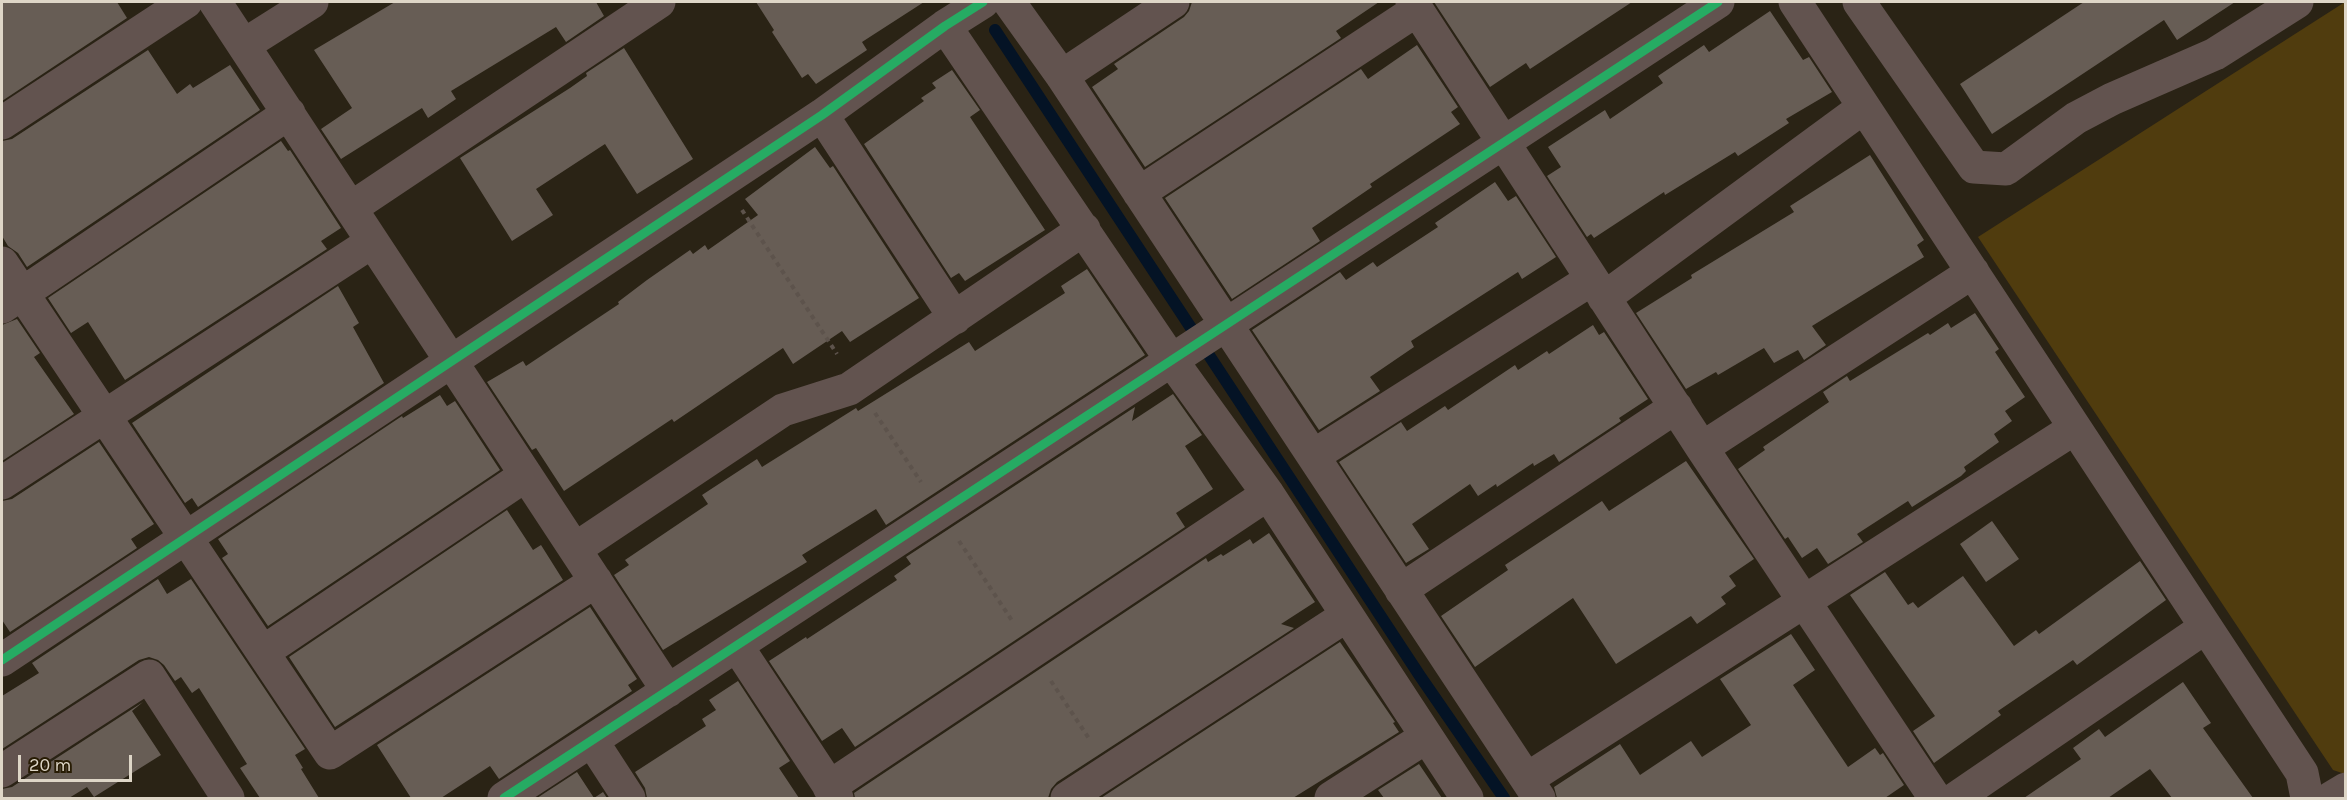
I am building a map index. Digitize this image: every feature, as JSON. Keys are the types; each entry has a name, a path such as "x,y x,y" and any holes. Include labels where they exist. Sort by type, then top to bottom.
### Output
{"street":[{"path":"2,123 186,2"},
{"path":"215,2 668,691"},
{"path":"244,45 312,2"},
{"path":"351,208 659,2"},
{"path":"2,660 822,115 945,26 983,2"},
{"path":"1009,2 1062,76 1533,789 1803,602 2075,428"},
{"path":"1062,76 1173,2"},
{"path":"504,798 1718,2"},
{"path":"1795,2 2302,773 2307,798"},
{"path":"1860,2 1974,167 2006,169 2076,118 2112,99 2216,54 2297,2"},
{"path":"1139,193 1415,6 1803,602 1935,798"},
{"path":"945,26 1172,361 1268,494 1467,798"},
{"path":"1313,456 1598,288 1864,107"},
{"path":"12,300 289,113"},
{"path":"822,115 955,318"},
{"path":"575,549 783,410 849,389 1084,229"},
{"path":"2,483 372,242"},
{"path":"2,263 12,300 104,416 330,753 596,581"},
{"path":"1702,448 1973,272"},
{"path":"1401,590 1676,407"},
{"path":"263,652 526,475"},
{"path":"737,645 833,793 1268,494"},
{"path":"1067,798 1346,616"},
{"path":"1956,798 2206,627"},
{"path":"2,771 149,676 228,798"},
{"path":"1331,798 1426,736"},
{"path":"592,741 629,798"},
{"path":"2331,798 2346,789"}],"shaded area":[{"path":"2345,2 2345,774 2333,770 1978,237"}],"building":[{"path":"2,2 117,2 127,18 2,101"},
{"path":"395,2 596,2 604,16 566,42 556,27 451,91 456,99 428,118 422,108 341,159 321,129 352,108 314,50"},
{"path":"756,2 924,2 862,42 867,50 816,84 808,74 802,78 772,32 774,30"},
{"path":"1192,2 1379,2 1336,31 1341,38 1145,167 1092,87 1118,69 1114,64 1184,17"},
{"path":"1434,2 1632,2 1530,69 1526,63 1490,87"},
{"path":"2084,2 2235,2 2177,40 2164,20 1992,134 1960,84"},
{"path":"1770,11 1803,60 1809,57 1832,92 1786,119 1789,123 1738,156 1735,152 1665,195 1664,192 1594,238 1591,234 1587,237 1547,176 1561,167 1548,147 1605,110 1610,119 1663,83 1658,76 1704,45 1709,52"},
{"path":"1417,45 1458,107 1451,112 1460,124 1370,184 1372,187 1312,228 1320,241 1232,299 1165,198 1361,69 1368,79"},
{"path":"624,48 693,159 637,194 605,144 536,189 553,215 512,241 460,158 570,88 587,76 586,73"},
{"path":"148,50 177,94 190,84 193,88 230,65 260,110 27,267 2,236 2,141 12,139"},
{"path":"952,70 980,110 970,117 1045,230 965,281 959,273 951,278 864,144 924,101 921,98 936,88 932,83"},
{"path":"281,141 288,151 290,150 341,228 321,241 327,249 125,380 88,322 71,333 48,298"},
{"path":"815,147 830,168 833,166 919,298 850,342 842,331 793,364 783,348 674,422 672,419 564,491 536,448 532,450 487,382 523,361 526,366 619,304 618,302 690,250 693,254 705,245 708,250 758,215 745,199"},
{"path":"1870,155 1924,240 1917,245 1924,257 1812,326 1826,345 1804,360 1798,350 1774,363 1764,348 1718,375 1716,372 1686,389 1636,313 1692,278 1691,275 1794,212 1790,206"},
{"path":"1495,182 1508,201 1516,196 1556,257 1522,279 1518,272 1411,341 1414,347 1370,377 1380,391 1319,430 1252,330 1340,272 1346,280 1373,262 1377,267 1438,227 1435,223"},
{"path":"1087,269 1145,355 886,525 876,509 802,555 807,562 663,650 614,575 629,565 625,560 708,504 702,495 757,459 762,467 856,408 858,411 969,342 975,351 1065,293 1061,286"},
{"path":"338,286 359,323 353,327 384,383 198,507 192,498 185,503 132,423"},
{"path":"1975,313 1999,349 1995,352 2025,397 2005,411 2012,421 1994,434 1999,442 1964,467 1966,471 1961,476 1912,507 1908,501 1857,534 1863,542 1828,564 1817,548 1802,558 1788,537 1785,539 1738,469 1765,450 1763,447 1829,402 1823,392 1847,376 1850,381 1928,333 1930,335 1948,323 1951,328"},
{"path":"17,319 40,353 34,357 74,414 2,461 2,325"},
{"path":"1593,325 1599,335 1604,332 1648,399 1619,418 1621,421 1559,462 1554,454 1534,466 1533,463 1497,487 1496,484 1478,496 1470,484 1412,524 1429,549 1406,563 1339,462 1401,422 1407,431 1445,406 1448,410 1515,365 1518,370 1547,351 1549,354"},
{"path":"1173,394 1202,435 1185,446 1213,489 1176,513 1185,527 855,747 842,728 822,741 769,661 897,580 894,576 911,564 906,557 1135,407 1132,421"},
{"path":"440,395 447,406 455,401 500,470 268,626 222,558 228,554 218,539 402,416 403,418"},
{"path":"99,442 154,524 131,539 137,548 10,632 2,620 2,501 12,499"},
{"path":"1686,461 1754,559 1729,576 1736,586 1721,597 1726,604 1697,624 1691,616 1616,664 1573,598 1475,667 1441,616 1508,570 1505,565 1602,501 1609,511"},
{"path":"507,510 533,550 541,545 563,580 335,727 289,657"},
{"path":"1992,521 2019,559 1986,582 1960,544"},
{"path":"1269,533 1315,602 1281,624 1294,628 1057,782 1048,798 855,798 854,793 1206,558 1208,562 1221,554 1223,556 1250,539 1253,544"},
{"path":"2140,561 2166,600 2077,665 2073,660 1998,711 2001,715 1934,763 1913,731 1935,716 1850,595 1885,572 1908,605 1913,602 1918,608 1963,576 2014,646 2036,630 2039,634"},
{"path":"158,579 167,594 191,579 305,749 295,755 319,798 260,798 240,768 247,764 199,688 192,693 181,677 175,681 164,665 149,657 139,660 2,749 2,696 39,673 32,663"},
{"path":"590,607 637,679 628,685 632,691 499,779 490,766 441,798 411,798 377,745"},
{"path":"1791,634 1815,670 1793,685 1848,767 1875,748 1880,755 1883,753 1904,785 1885,798 1557,798 1554,787 1620,744 1640,775 1691,741 1702,757 1751,725 1720,679"},
{"path":"1340,642 1395,722 1393,723 1399,732 1293,798 1101,798"},
{"path":"738,681 790,761 779,768 799,798 647,798 645,788 635,772 706,726 702,719 716,710 709,700"},
{"path":"2183,682 2211,723 2203,728 2253,798 2172,798 2150,769 2108,798 2024,798 2081,759 2073,748 2099,729 2105,737"},
{"path":"143,702 132,711 161,755 94,797 87,787 69,798 2,798 2,789 12,787"},
{"path":"1419,764 1442,798 1384,798 1378,790"},
{"path":"577,772 594,798 537,798"},
{"path":"603,792 607,798 594,798"}],"waterway":[{"path":"995,30 1420,676 1504,798"}],"cycle path":[{"path":"2,660 822,115 945,26 983,2"},
{"path":"504,798 1718,2"}]}
